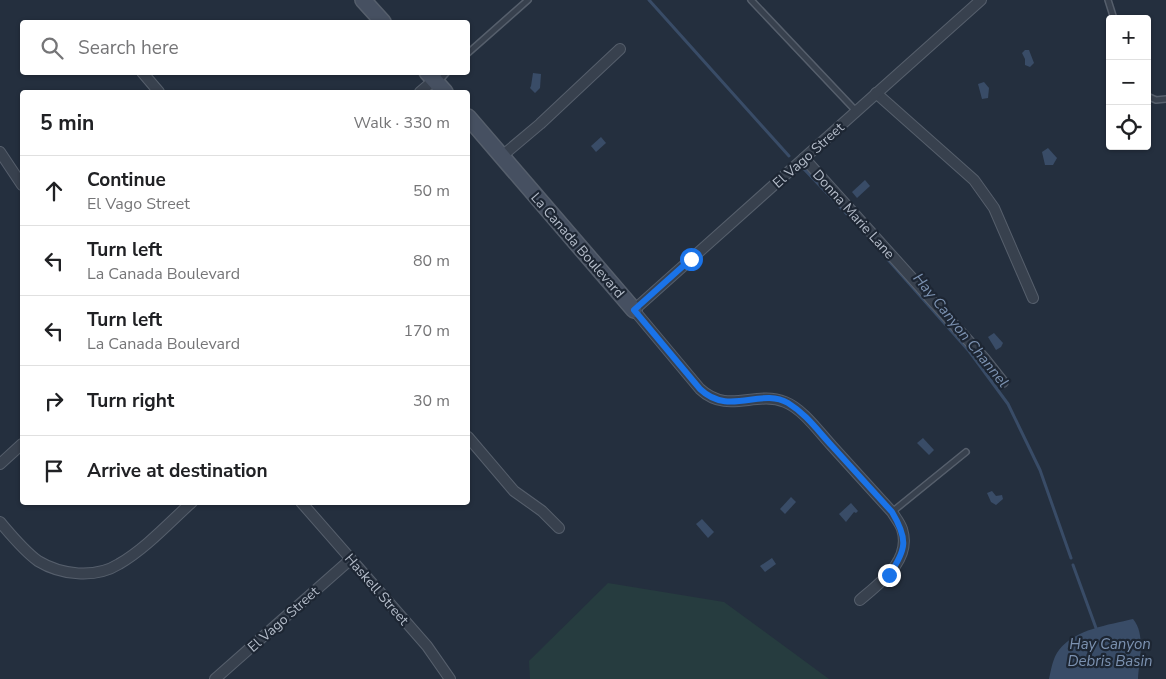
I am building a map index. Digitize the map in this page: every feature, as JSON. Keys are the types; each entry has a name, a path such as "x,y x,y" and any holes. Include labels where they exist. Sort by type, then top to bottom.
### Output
{"street":[{"path":"363,0 381,20"},
{"name":"El Vago Street","path":"634,310 982,0"},
{"path":"502,156 554,111 620,49"},
{"path":"145,75 157,90"},
{"path":"423,90 438,80"},
{"path":"876,93 974,180 994,208 1033,298"},
{"name":"La Canada Boulevard","path":"470,119 700,389 716,400 734,402 768,399 787,402 809,420 892,512 902,528 904,545 899,561 889,575 860,600"},
{"path":"0,152 20,182"},
{"name":"Donna Marie Lane","path":"804,158 978,351 1003,382"},
{"path":"470,439 514,491 542,511 559,528"},
{"path":"0,464 20,446"},
{"path":"0,522 36,559 48,566 68,573 84,574 117,566 189,505"},
{"name":"Haskell Street","path":"304,505 427,646 449,679"},
{"name":"El Vago Street","path":"215,679 350,559"}],"lane":[{"path":"470,51 528,0"},
{"path":"750,0 856,111"},
{"path":"1108,0 1113,15"},
{"path":"1151,98 1156,100 1166,99"},
{"path":"892,512 966,452"}],"green space":[{"path":"608,583 724,602 829,679 530,679 529,661"}],"water":[{"path":"1025,50 1029,50 1034,63 1030,67 1025,65 1022,53"},
{"path":"533,73 541,74 540,88 535,93 530,88"},
{"path":"984,82 989,88 988,98 982,99 978,84"},
{"path":"601,137 606,143 596,152 591,146"},
{"path":"1048,148 1057,158 1053,165 1045,165 1042,152"},
{"path":"865,180 870,186 857,198 852,192"},
{"path":"994,333 1003,343 996,350 988,337"},
{"path":"923,438 934,450 929,455 917,443"},
{"path":"992,491 996,496 1002,495 1003,499 996,505 991,502 987,493"},
{"path":"791,497 796,502 785,514 780,509"},
{"path":"851,503 858,511 854,512 846,522 839,514"},
{"path":"702,519 714,532 708,538 696,524"},
{"path":"772,558 776,564 765,572 760,566"},
{"name":"Hay Canyon Debris Basin","path":"1133,619 1137,625 1141,640 1138,679 1049,679 1055,656 1074,637 1093,629"}],"waterway":[{"path":"649,0 789,156"},
{"name":"Hay Canyon Channel","path":"804,169 864,232"},
{"name":"Hay Canyon Channel","path":"883,254 969,351 1008,404 1040,470 1071,558"},
{"name":"Hay Canyon Channel","path":"1073,565 1096,628"}],"route":[{"path":"691,259 634,310 700,389 709,397 716,400 734,402 768,399 787,402 809,420 892,512 902,528 904,545 899,561 889,575"}]}
